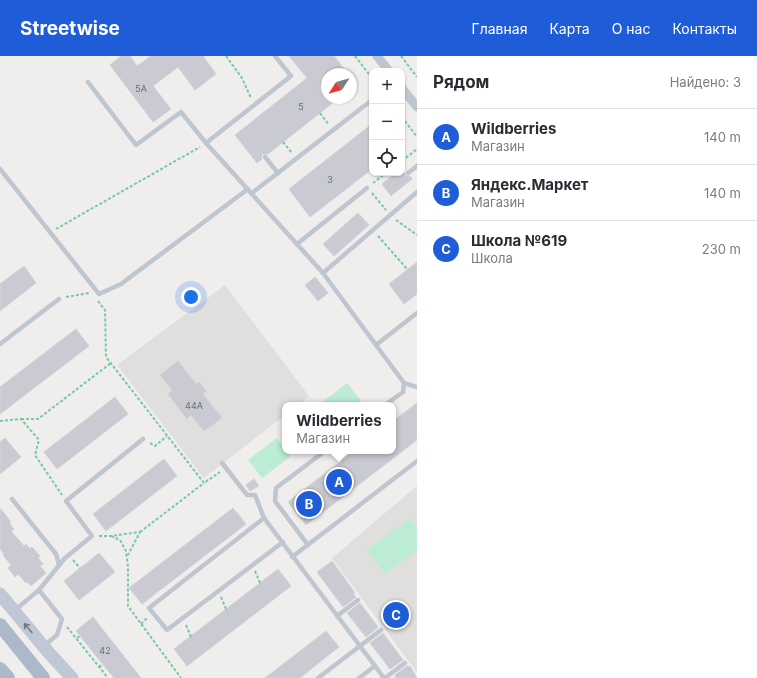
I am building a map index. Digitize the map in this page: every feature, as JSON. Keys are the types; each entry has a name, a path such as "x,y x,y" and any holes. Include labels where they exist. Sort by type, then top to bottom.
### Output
{"main road":[{"path":"0,625 43,678"},
{"path":"0,669 8,678"}],"street":[{"path":"377,56 387,68"},
{"path":"405,92 417,107"},
{"path":"0,594 72,678"}],"lane":[{"path":"206,143 291,76 274,56"},
{"path":"88,82 136,145 180,112 206,143 324,273 404,383 417,387"},
{"path":"252,193 369,102"},
{"path":"265,157 278,173"},
{"path":"408,173 417,166"},
{"path":"0,169 50,232 93,291 99,294 121,284 248,189"},
{"path":"297,244 368,188"},
{"path":"324,273 417,192"},
{"path":"0,344 59,299"},
{"path":"376,344 417,313"},
{"path":"389,402 403,392 404,383"},
{"path":"13,610 39,590 49,579 59,564 92,536 66,501 143,439"},
{"path":"308,545 275,501 276,488 321,454"},
{"path":"292,556 417,461"},
{"path":"222,463 247,495 255,495 264,518 384,678 405,663"},
{"path":"12,499 56,554 59,564"},
{"path":"264,518 149,608 166,630 282,542"},
{"path":"39,590 62,619 57,636 44,647"},
{"path":"337,616 358,600"},
{"path":"318,678 380,630"},
{"path":"359,678 375,666"}],"path":[{"path":"226,56 242,78 254,105"},
{"path":"355,56 369,74"},
{"path":"401,56 417,77"},
{"path":"320,113 333,130"},
{"path":"405,122 417,137"},
{"path":"283,142 296,159"},
{"path":"50,232 206,143"},
{"path":"405,159 417,149"},
{"path":"382,176 368,188 390,215 417,235"},
{"path":"372,231 408,270"},
{"path":"59,299 93,291 105,310 106,356 204,483"},
{"path":"0,421 38,419 111,363"},
{"path":"21,419 39,440 35,456 66,501"},
{"path":"155,446 167,436"},
{"path":"127,557 140,532 226,468"},
{"path":"92,536 111,536 140,532"},
{"path":"111,536 120,540 124,545 127,557 128,606 181,678"},
{"path":"252,565 260,583"},
{"path":"218,591 226,609"},
{"path":"183,617 190,636"},
{"path":"62,619 108,678"},
{"path":"99,667 103,664"}],"shaded area":[{"path":"225,285 309,396 302,402 282,402 282,417 204,478 117,365"},
{"path":"417,486 417,672 332,558"}],"green space":[{"path":"347,383 361,401 360,402 323,402"},
{"path":"277,438 282,445 282,454 289,454 291,456 262,478 248,460"},
{"path":"410,518 417,528 417,550 385,574 367,550"}],"building":[{"path":"121,56 130,56 137,66 151,56 203,56 216,74 195,90 178,67 153,86 171,109 153,122 110,65"},
{"path":"289,56 334,56 343,68 321,68 321,104 331,104 268,154 263,154 261,156 262,159 257,163 235,135 307,78"},
{"path":"369,126 369,171 310,217 289,189"},
{"path":"405,174 410,176 412,179 391,196 382,184 392,176 405,176"},
{"path":"358,213 369,225 334,256 323,244"},
{"path":"417,262 417,294 404,304 389,284"},
{"path":"24,266 36,283 0,311 0,284"},
{"path":"315,277 328,293 318,301 305,285"},
{"path":"76,329 89,346 0,414 0,387"},
{"path":"178,361 196,384 199,382 206,391 203,394 222,418 204,431 191,415 187,419 168,394 172,390 160,375"},
{"path":"115,397 128,414 57,469 44,452"},
{"path":"417,403 417,440 306,525 288,502 350,454 396,454 396,419"},
{"path":"5,438 21,457 0,474 0,442"},
{"path":"164,459 177,476 106,531 93,514"},
{"path":"254,479 259,486 250,491 246,485"},
{"path":"0,508 11,522 9,523 14,529 11,531 24,546 26,544 30,549 32,547 40,556 38,558 43,564 40,566 46,573 31,586 18,574 15,577 8,568 11,565 0,549"},
{"path":"233,508 246,524 142,604 129,588"},
{"path":"99,553 115,572 79,600 64,581"},
{"path":"332,561 355,593 353,594 356,597 343,607 317,572"},
{"path":"278,569 291,586 187,666 174,649"},
{"path":"360,603 378,627 366,637 347,613"},
{"path":"93,617 141,678 114,678 76,631"},
{"path":"326,631 339,647 300,678 265,678"},
{"path":"383,633 403,660 390,669 370,643"},
{"path":"407,666 410,666 417,678 396,678 395,675"}],"place":[{"name":"Wildberries","path":"339,482"},
{"name":"Яндекс.Маркет","path":"309,504"},
{"name":"Школа №619","path":"396,615"}]}
